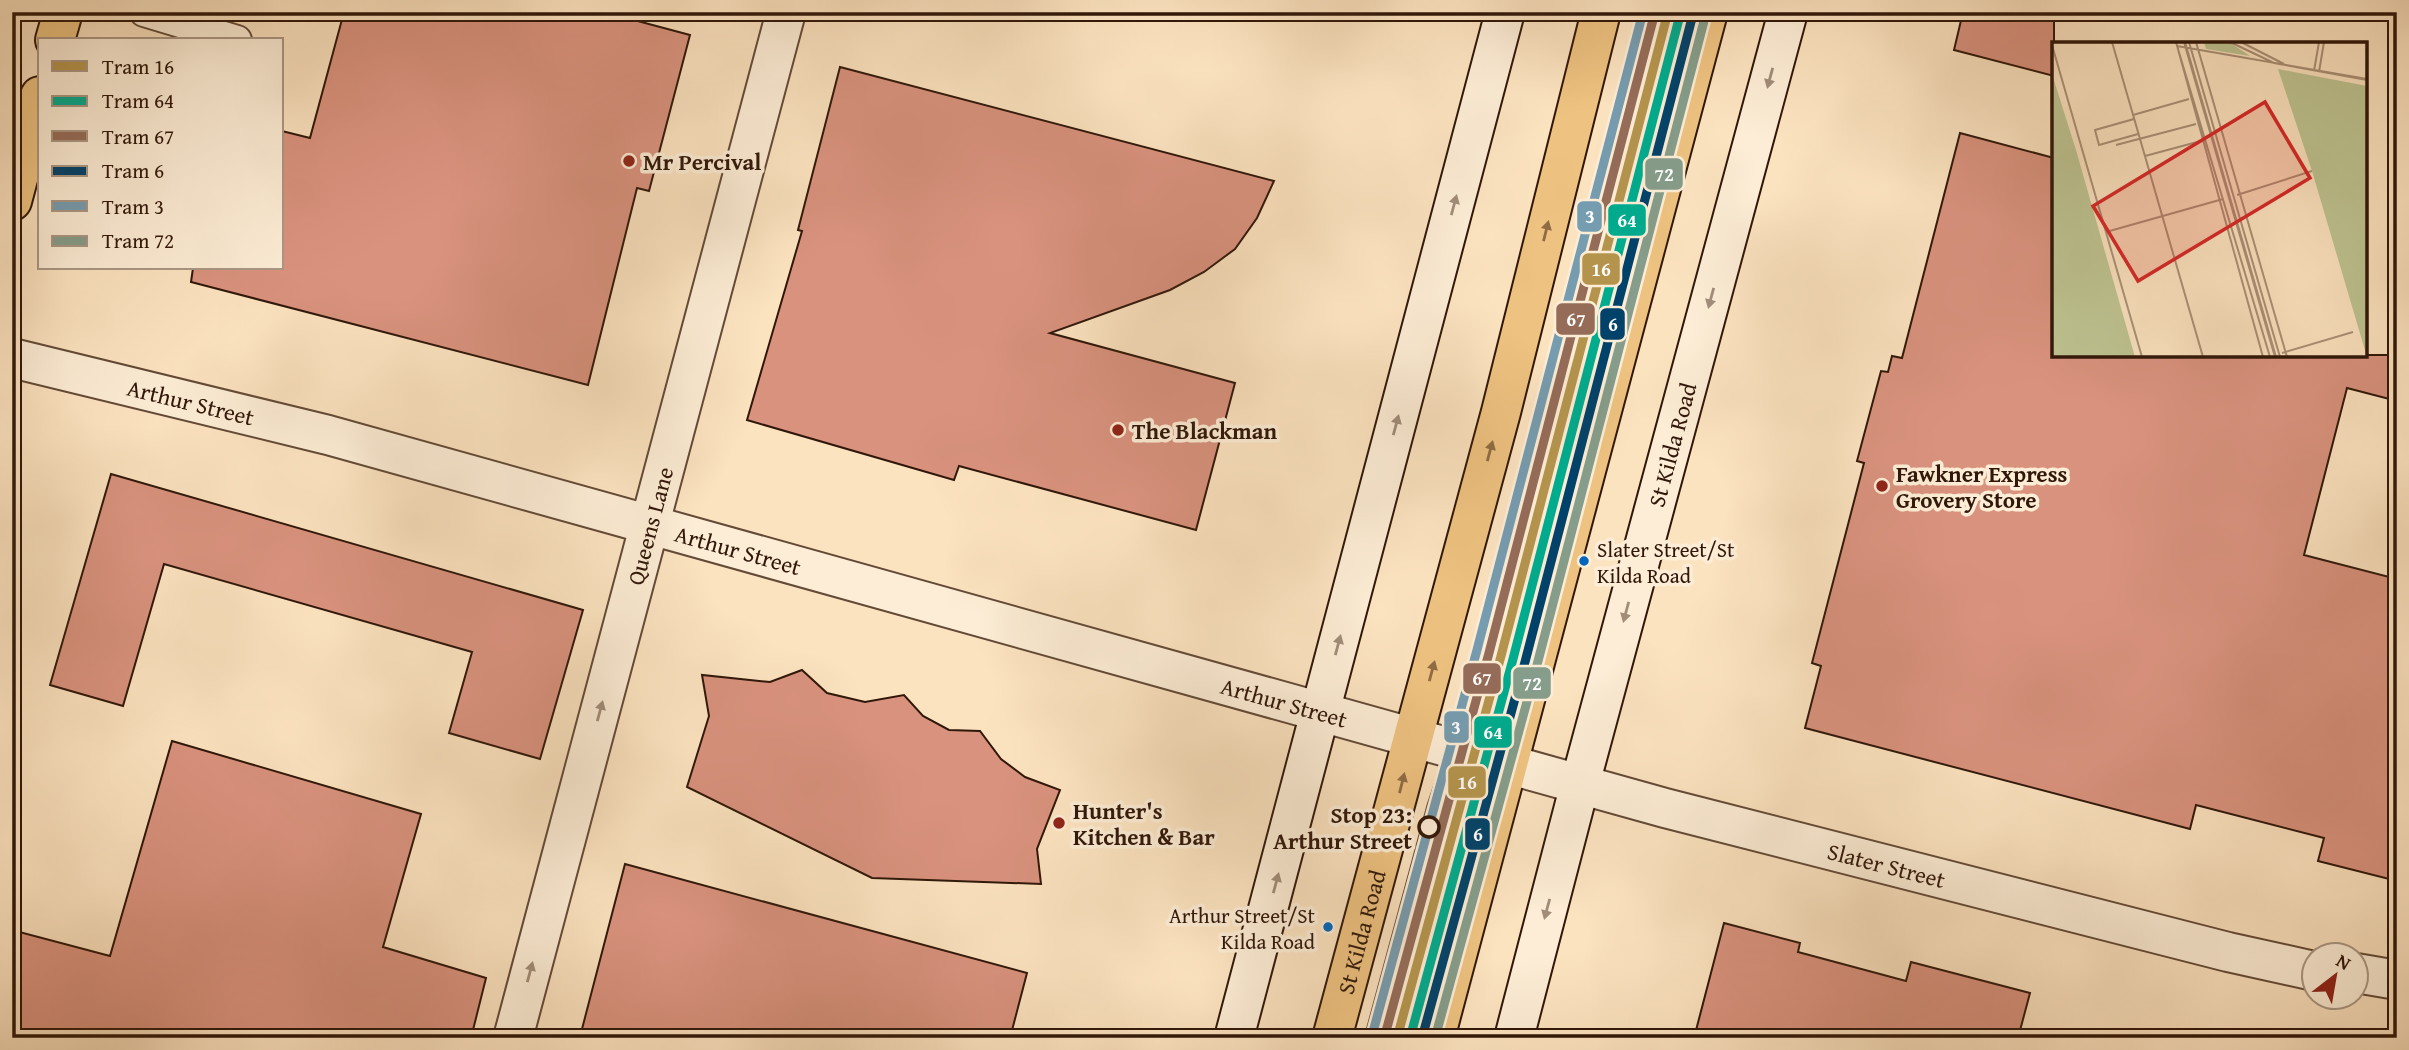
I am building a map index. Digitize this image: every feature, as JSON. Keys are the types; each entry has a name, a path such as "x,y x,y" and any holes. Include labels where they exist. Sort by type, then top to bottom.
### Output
{"main road":[{"path":"56,38 63,12"},
{"name":"St Kilda Road","path":"1332,1038 1497,424 1601,12"},
{"path":"1435,1038 1708,12"},
{"path":"12,201 38,104"}],"street":[{"name":"Queens Lane","path":"513,1038 786,12"},
{"path":"1234,1038 1505,12"},
{"name":"St Kilda Road","path":"1514,1038 1788,12"},
{"name":"Arthur Street","path":"12,358 328,435 1462,750"},
{"name":"Slater Street","path":"1462,750 1685,813 2300,968"},
{"path":"2370,976 2397,981"}],"lane":[{"path":"144,12 230,38"},
{"path":"1380,1038 1442,809 1462,750 1654,12"}],"building":[{"path":"344,12 604,12 690,35 649,191 637,188 588,385 191,282 193,270 284,270 284,132 310,138"},
{"path":"1963,12 2054,12 2052,75 1954,50"},
{"path":"840,67 1274,181 1257,218 1235,249 1204,272 1170,290 1050,333 1235,383 1196,530 959,466 954,480 747,420 802,231 798,230"},
{"path":"1960,133 2052,157 2052,357 2397,355 2397,401 2347,388 2304,555 2397,579 2397,881 2318,861 2324,838 2196,805 2190,829 1805,728 1821,666 1812,663 1864,463 1857,461 1881,371 1888,372 1892,356 1902,358"},
{"path":"111,474 583,610 540,759 449,733 472,652 164,564 123,706 50,685"},
{"path":"802,670 827,693 865,702 904,695 923,716 949,730 980,731 1001,759 1025,777 1060,790 1037,849 1041,884 872,878 687,787 709,716 702,675 770,682"},
{"path":"172,741 421,814 383,947 486,978 471,1038 12,1038 12,930 110,956"},
{"path":"625,864 1027,973 1010,1038 615,1038 582,1029"},
{"path":"1724,923 1800,943 1798,952 1906,981 1911,962 2030,993 2018,1038 1694,1038"}],"tram line":[{"name":"3","path":"1373,1032 1477,650 1643,12"},
{"name":"67","path":"1385,1035 1489,653 1655,12"},
{"name":"16","path":"1397,1038 1501,656 1668,12"},
{"name":"64","path":"1410,1038 1513,659 1680,15"},
{"name":"6","path":"1422,1038 1525,662 1692,18"},
{"name":"72","path":"1435,1038 1537,665 1704,21"}],"place":[{"name":"Mr Percival","path":"629,161"},
{"name":"The Blackman","path":"1118,430"},
{"name":"Fawkner Express Grovery Store","path":"1882,486"},
{"name":"Slater Street/St Kilda Road","path":"1584,561"},
{"name":"Hunter's Kitchen & Bar","path":"1059,823"},
{"name":"Stop 23: Arthur Street","path":"1429,827"},
{"name":"Arthur Street/St Kilda Road","path":"1328,927"}]}
